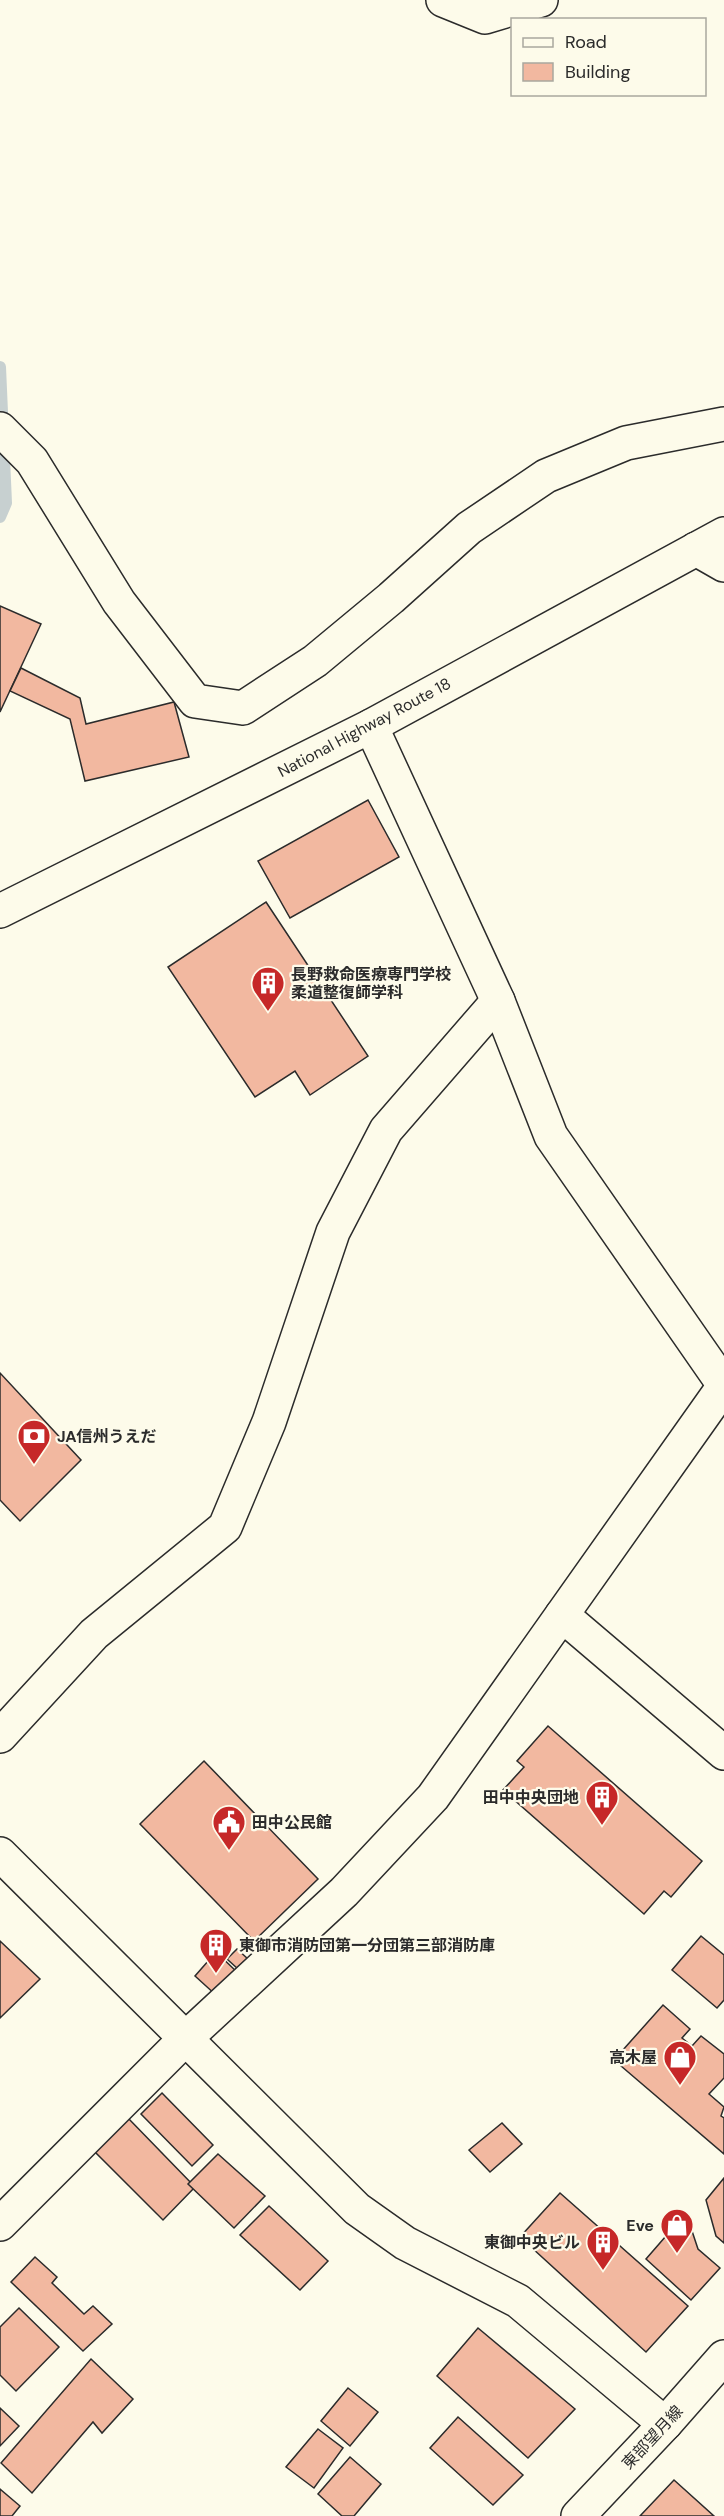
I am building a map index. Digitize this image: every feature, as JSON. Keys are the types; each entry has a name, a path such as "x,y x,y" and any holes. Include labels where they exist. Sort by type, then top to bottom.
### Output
{"main road":[{"path":"442,0 485,17 541,0"},
{"path":"0,429 32,460 119,602 195,701 243,708 315,661 391,598 469,528 546,476 626,443 724,424"},
{"name":"National Highway Route 18","path":"0,911 371,726 724,534"},
{"path":"696,549 724,565"},
{"path":"0,2224 186,2038 344,1892 433,1797 724,1385 552,1136 498,1001 371,726"},
{"path":"0,1736 93,1634 225,1527 269,1422 338,1222 386,1130 498,1001"},
{"path":"562,1615 724,1753"},
{"path":"0,1854 357,2209 405,2243 518,2301 665,2424"},
{"name":"東部望月線","path":"578,2516 665,2424 724,2357"}],"building":[{"path":"0,606 41,624 0,712"},
{"path":"21,668 80,698 86,724 174,702 189,757 85,781 70,719 10,691"},
{"path":"368,800 399,857 290,918 258,861"},
{"name":"長野救命医療専門学校 柔道整復師学科","path":"266,902 368,1056 310,1095 295,1071 255,1097 168,967"},
{"path":"0,1373 81,1460 20,1521 0,1500"},
{"name":"田中中央団地","path":"548,1726 702,1861 671,1897 664,1891 644,1914 503,1790 524,1767 517,1761"},
{"name":"田中公民館","path":"204,1761 318,1879 254,1941 140,1824"},
{"path":"701,1936 724,1955 724,2000 717,2008 672,1970"},
{"path":"0,1941 40,1979 0,2018"},
{"path":"237,1949 248,1959 238,1969 227,1959"},
{"name":"東御市消防団第一分団第三部消防庫","path":"216,1952 237,1972 217,1996 195,1976"},
{"name":"高木屋","path":"663,2005 690,2029 682,2038 692,2046 701,2036 724,2054 724,2078 709,2094 724,2107 721,2116 724,2118 724,2154 614,2060"},
{"path":"162,2093 213,2145 192,2166 141,2114"},
{"path":"128,2118 195,2187 163,2220 94,2151"},
{"path":"502,2123 522,2144 490,2172 469,2150"},
{"path":"218,2154 265,2196 234,2228 188,2184"},
{"path":"724,2178 724,2243 716,2236 706,2200"},
{"name":"東御中央ビル","path":"560,2193 688,2306 646,2352 520,2237"},
{"path":"269,2206 328,2261 300,2290 240,2235"},
{"name":"Eve","path":"686,2213 698,2249 720,2268 691,2300 646,2259"},
{"path":"35,2257 57,2277 52,2283 84,2314 93,2306 112,2324 83,2351 11,2282"},
{"path":"19,2308 59,2347 16,2391 0,2375 0,2327"},
{"path":"478,2328 575,2409 528,2458 437,2376"},
{"path":"91,2359 133,2399 102,2433 93,2422 32,2493 1,2463"},
{"path":"348,2388 378,2412 350,2446 321,2421"},
{"path":"0,2408 19,2426 0,2446"},
{"path":"458,2417 523,2475 493,2505 430,2448"},
{"path":"318,2429 343,2448 314,2488 286,2467"},
{"path":"350,2457 381,2484 354,2516 342,2516 318,2494"},
{"path":"674,2480 714,2516 640,2516"},
{"path":"0,2489 20,2506 12,2516 0,2516"}],"waterway":[{"path":"0,367 6,503 0,517"}],"place":[{"name":"長野救命医療専門学校 柔道整復師学科","path":"268,1012"},
{"name":"JA信州うえだ","path":"34,1465"},
{"name":"田中中央団地","path":"602,1826"},
{"name":"田中公民館","path":"229,1851"},
{"name":"東御市消防団第一分団第三部消防庫","path":"216,1974"},
{"name":"高木屋","path":"680,2086"},
{"name":"Eve","path":"677,2254"},
{"name":"東御中央ビル","path":"603,2271"}]}
